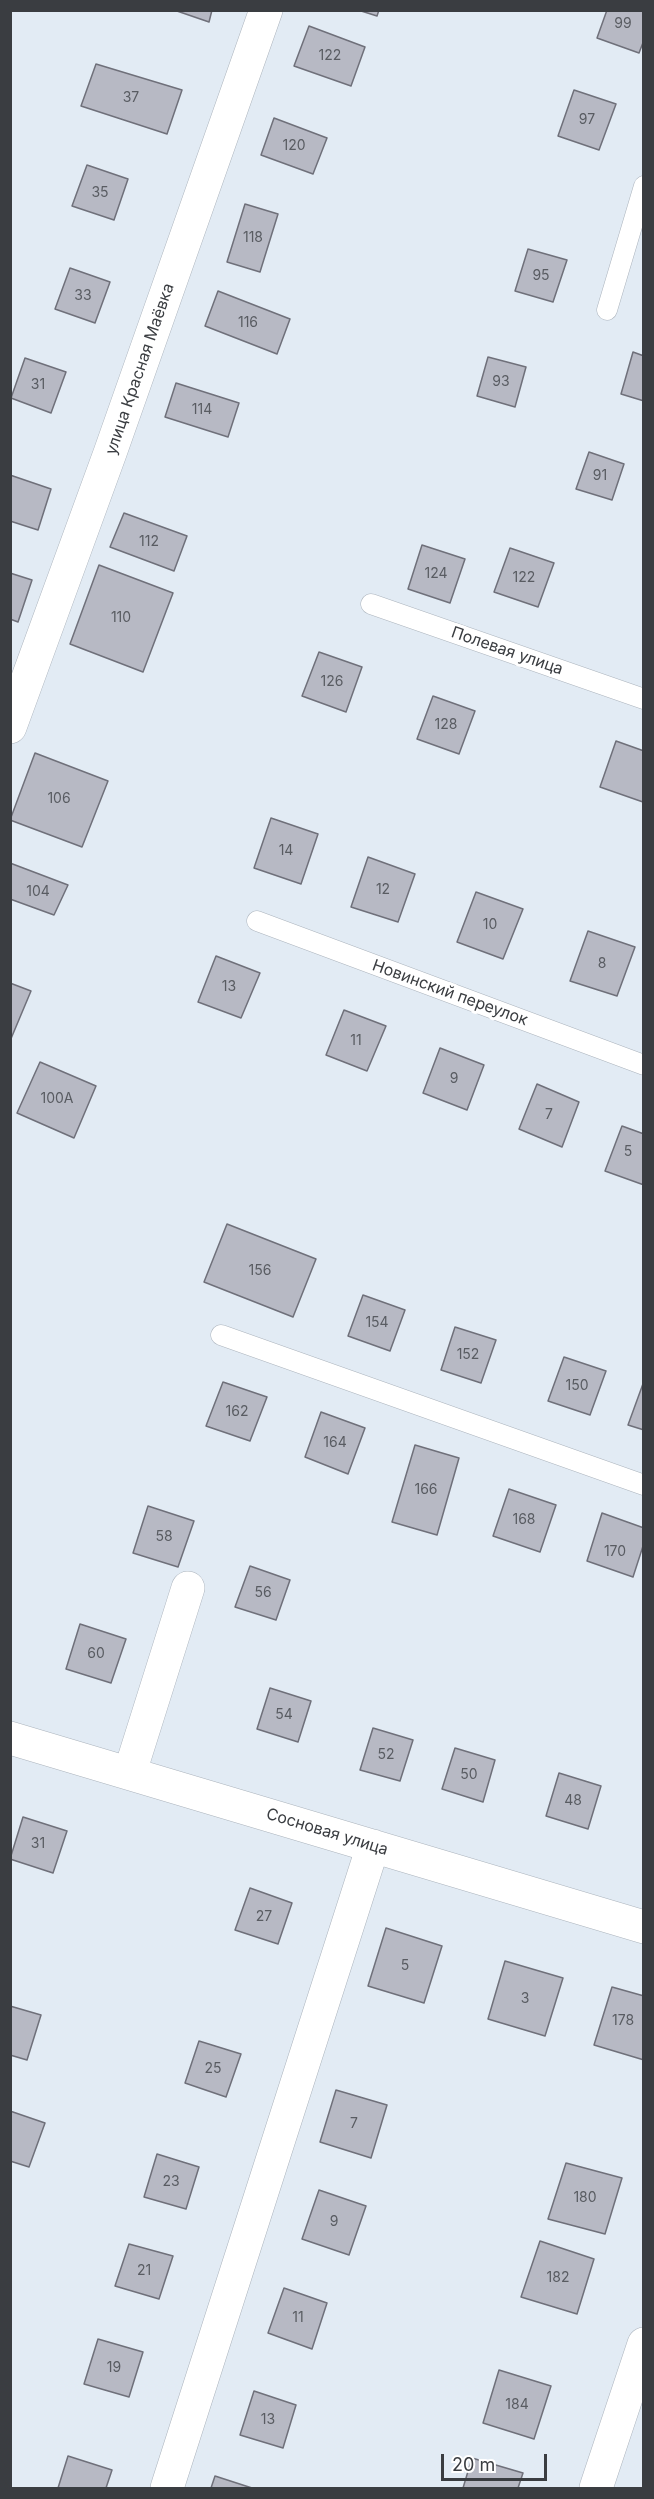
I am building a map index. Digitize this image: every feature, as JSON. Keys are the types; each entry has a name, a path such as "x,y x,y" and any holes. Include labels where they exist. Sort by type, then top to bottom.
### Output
{"street":[{"name":"улица Красная Маёвка","path":"10,728 110,453 266,10"},
{"path":"130,1772 188,1588"},
{"name":"Сосновая улица","path":"10,1738 644,1927"},
{"path":"167,2488 373,1845"},
{"path":"596,2488 644,2344"}],"lane":[{"path":"607,310 644,186"},
{"name":"Полевая улица","path":"371,604 644,699"},
{"name":"Новинский переулок","path":"257,921 644,1065"},
{"path":"221,1335 644,1485"}],"building":[{"path":"174,10 212,10 209,22"},
{"path":"358,10 379,10 377,16"},
{"path":"607,10 644,10 644,40 639,53 597,38"},
{"path":"309,26 365,47 351,86 294,66"},
{"path":"96,64 182,90 167,134 81,106"},
{"path":"574,90 616,104 599,150 558,136"},
{"path":"274,118 327,138 313,174 261,155"},
{"path":"87,165 128,179 114,220 72,206"},
{"path":"245,204 278,214 260,272 227,262"},
{"path":"528,249 567,260 553,302 515,291"},
{"path":"70,268 110,282 95,323 55,309"},
{"path":"218,291 290,319 277,354 205,326"},
{"path":"633,352 644,356 644,401 621,394"},
{"path":"488,357 526,367 515,407 477,396"},
{"path":"25,358 66,372 51,413 11,398"},
{"path":"176,383 239,403 228,437 165,417"},
{"path":"589,452 624,464 612,500 576,489"},
{"path":"10,475 51,489 38,530 10,521"},
{"path":"124,513 187,536 174,571 110,547"},
{"path":"422,545 465,559 450,603 408,589"},
{"path":"510,548 554,563 538,607 494,592"},
{"path":"99,565 173,593 143,672 70,644"},
{"path":"10,573 32,580 18,622 10,619"},
{"path":"319,652 362,667 346,712 302,696"},
{"path":"433,696 475,711 459,754 417,739"},
{"path":"616,741 644,751 643,802 600,787"},
{"path":"35,753 108,781 82,847 10,820"},
{"path":"271,818 318,834 301,884 254,868"},
{"path":"368,857 415,874 398,922 351,907"},
{"path":"10,863 68,885 54,915 10,899"},
{"path":"476,892 523,909 503,959 457,942"},
{"path":"588,931 635,947 617,996 570,981"},
{"path":"216,956 260,973 241,1018 198,1002"},
{"path":"10,983 31,991 10,1041"},
{"path":"344,1010 386,1026 367,1071 326,1055"},
{"path":"440,1048 484,1065 467,1110 423,1093"},
{"path":"40,1062 96,1086 74,1138 17,1113"},
{"path":"537,1084 579,1102 562,1147 519,1129"},
{"path":"622,1126 644,1134 644,1185 605,1171"},
{"path":"227,1224 316,1259 293,1317 204,1282"},
{"path":"363,1295 405,1310 390,1351 348,1336"},
{"path":"455,1327 496,1340 481,1383 441,1370"},
{"path":"564,1357 606,1371 590,1415 548,1401"},
{"path":"644,1381 644,1430 628,1425"},
{"path":"223,1382 267,1397 250,1441 206,1426"},
{"path":"321,1412 365,1428 348,1474 305,1457"},
{"path":"415,1445 459,1458 437,1535 392,1522"},
{"path":"509,1489 556,1505 540,1552 493,1536"},
{"path":"148,1506 194,1521 178,1567 133,1553"},
{"path":"602,1513 644,1528 644,1543 633,1577 587,1561"},
{"path":"250,1566 290,1580 276,1620 235,1607"},
{"path":"80,1624 126,1639 111,1683 66,1669"},
{"path":"270,1688 311,1701 298,1742 257,1729"},
{"path":"373,1728 413,1740 400,1781 360,1770"},
{"path":"455,1748 495,1760 483,1802 442,1789"},
{"path":"559,1773 601,1786 588,1829 546,1816"},
{"path":"23,1817 67,1831 53,1873 10,1859"},
{"path":"250,1888 292,1903 278,1944 235,1930"},
{"path":"386,1928 442,1946 424,2003 368,1986"},
{"path":"505,1961 563,1978 545,2036 488,2019"},
{"path":"612,1987 644,1996 644,2060 594,2045"},
{"path":"10,2006 41,2015 27,2060 10,2055"},
{"path":"199,2041 241,2054 226,2097 185,2083"},
{"path":"336,2090 387,2105 371,2158 320,2142"},
{"path":"10,2111 45,2123 29,2167 10,2161"},
{"path":"157,2154 199,2167 186,2209 144,2197"},
{"path":"566,2163 622,2178 605,2234 548,2219"},
{"path":"319,2190 366,2206 349,2255 302,2239"},
{"path":"540,2241 594,2259 577,2314 521,2297"},
{"path":"129,2244 173,2256 159,2299 115,2286"},
{"path":"284,2288 327,2303 312,2349 268,2333"},
{"path":"98,2339 143,2352 129,2397 84,2384"},
{"path":"499,2370 551,2386 534,2439 483,2423"},
{"path":"254,2391 296,2405 283,2448 240,2435"},
{"path":"68,2456 112,2470 106,2488 58,2488"},
{"path":"472,2458 523,2473 518,2488 463,2488"},
{"path":"215,2476 252,2488 211,2488"}]}
